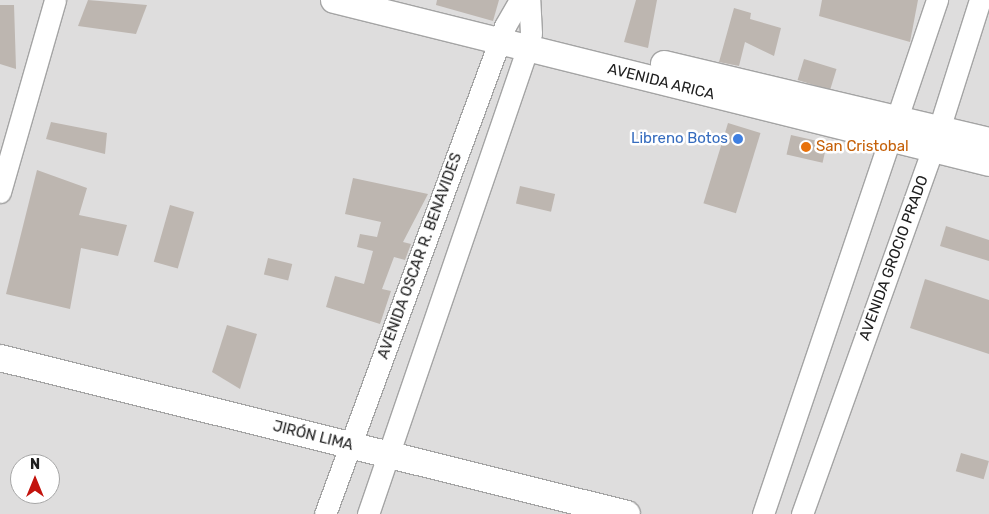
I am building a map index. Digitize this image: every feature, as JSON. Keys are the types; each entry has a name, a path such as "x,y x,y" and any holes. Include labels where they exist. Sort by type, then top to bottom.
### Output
{"street":[{"path":"0,192 55,0"},
{"name":"AVENIDA ARICA","path":"334,0 502,34 936,138 989,141"},
{"name":"AVENIDA ARICA","path":"397,0 502,34"},
{"name":"AVENIDA OSCAR R. BENAVIDES","path":"325,514 502,34 520,0"},
{"path":"368,514 529,41 529,0"},
{"path":"763,514 896,129 937,0"},
{"name":"AVENIDA GROCIO PRADO","path":"802,514 936,138 980,0"},
{"name":"AVENIDA ARICA","path":"936,138 989,163"},
{"name":"JIRÓN LIMA","path":"0,358 627,514"}],"shaded area":[{"path":"0,0 989,0 989,514 0,514"}],"building":[{"path":"88,0 147,5 136,34 78,26"},
{"path":"437,0 499,0 493,21 436,5"},
{"path":"636,0 657,0 648,48 624,42"},
{"path":"822,0 918,0 910,42 819,16"},
{"path":"0,5 14,5 16,69 0,64"},
{"path":"734,8 751,13 750,19 781,28 774,56 745,42 739,66 719,62"},
{"path":"804,59 837,69 830,90 798,80"},
{"path":"51,122 107,133 105,154 46,139"},
{"path":"728,123 761,133 736,213 703,203"},
{"path":"791,135 827,143 823,163 787,154"},
{"path":"37,170 87,188 79,215 127,225 118,256 81,248 70,309 6,294"},
{"path":"353,178 428,194 403,242 411,244 405,260 394,257 382,289 391,291 380,324 326,307 335,276 364,284 373,251 357,247 360,234 377,237 381,222 345,214"},
{"path":"520,186 555,194 551,212 516,204"},
{"path":"170,205 194,212 178,269 154,262"},
{"path":"946,226 989,240 989,261 940,246"},
{"path":"268,258 292,264 288,281 264,274"},
{"path":"925,279 989,300 989,354 910,328"},
{"path":"227,325 257,334 240,389 212,372"},
{"path":"961,453 989,461 984,479 956,471"}],"place":[{"name":"Libreno Botos","path":"738,139"},
{"name":"San Cristobal","path":"806,147"}]}
